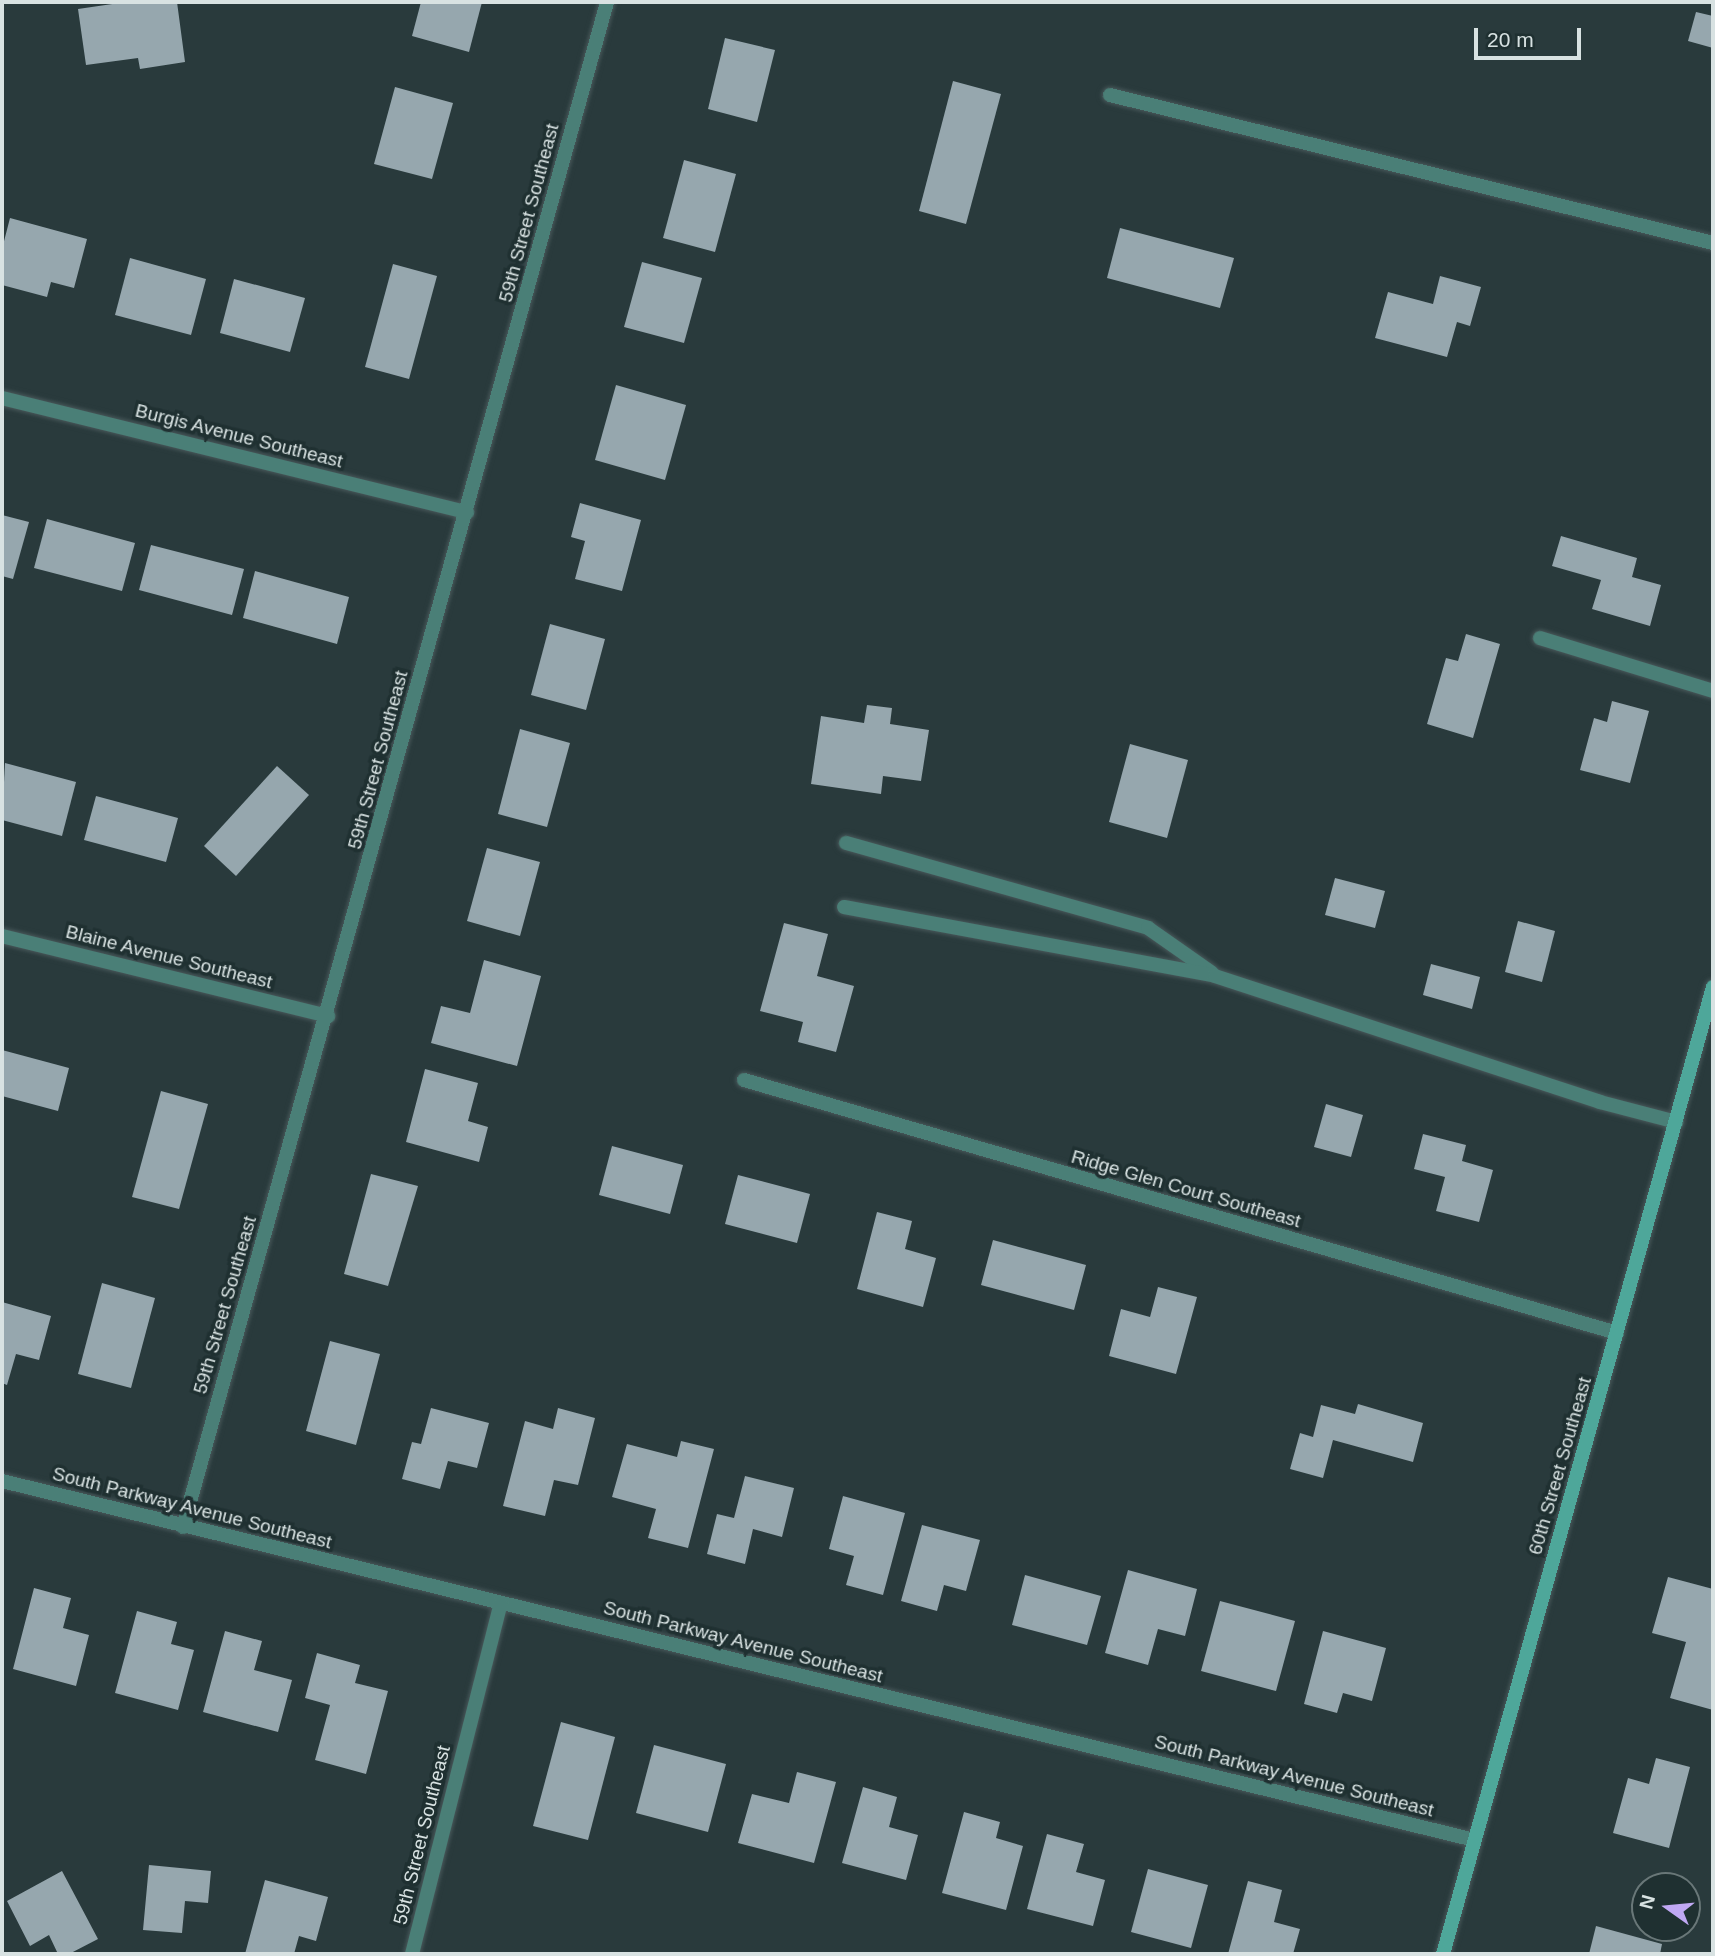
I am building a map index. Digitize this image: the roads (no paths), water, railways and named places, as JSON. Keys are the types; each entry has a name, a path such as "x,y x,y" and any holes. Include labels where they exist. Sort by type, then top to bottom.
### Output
{"main road":[{"name":"60th Street Southeast","path":"1443,1954 1713,987"}],"street":[{"name":"59th Street Southeast","path":"183,1527 328,1016 607,2"},
{"path":"1110,95 1713,243"},
{"name":"Burgis Avenue Southeast","path":"2,398 467,512"},
{"path":"1540,638 1713,691"},
{"path":"846,844 1148,928 1216,976"},
{"path":"844,907 1216,976 1600,1102 1676,1122"},
{"name":"Blaine Avenue Southeast","path":"2,936 328,1016"},
{"name":"Ridge Glen Court Southeast","path":"744,1080 1617,1333"},
{"name":"South Parkway Avenue Southeast","path":"2,1481 1475,1840"},
{"name":"59th Street Southeast","path":"412,1954 501,1603"}]}
